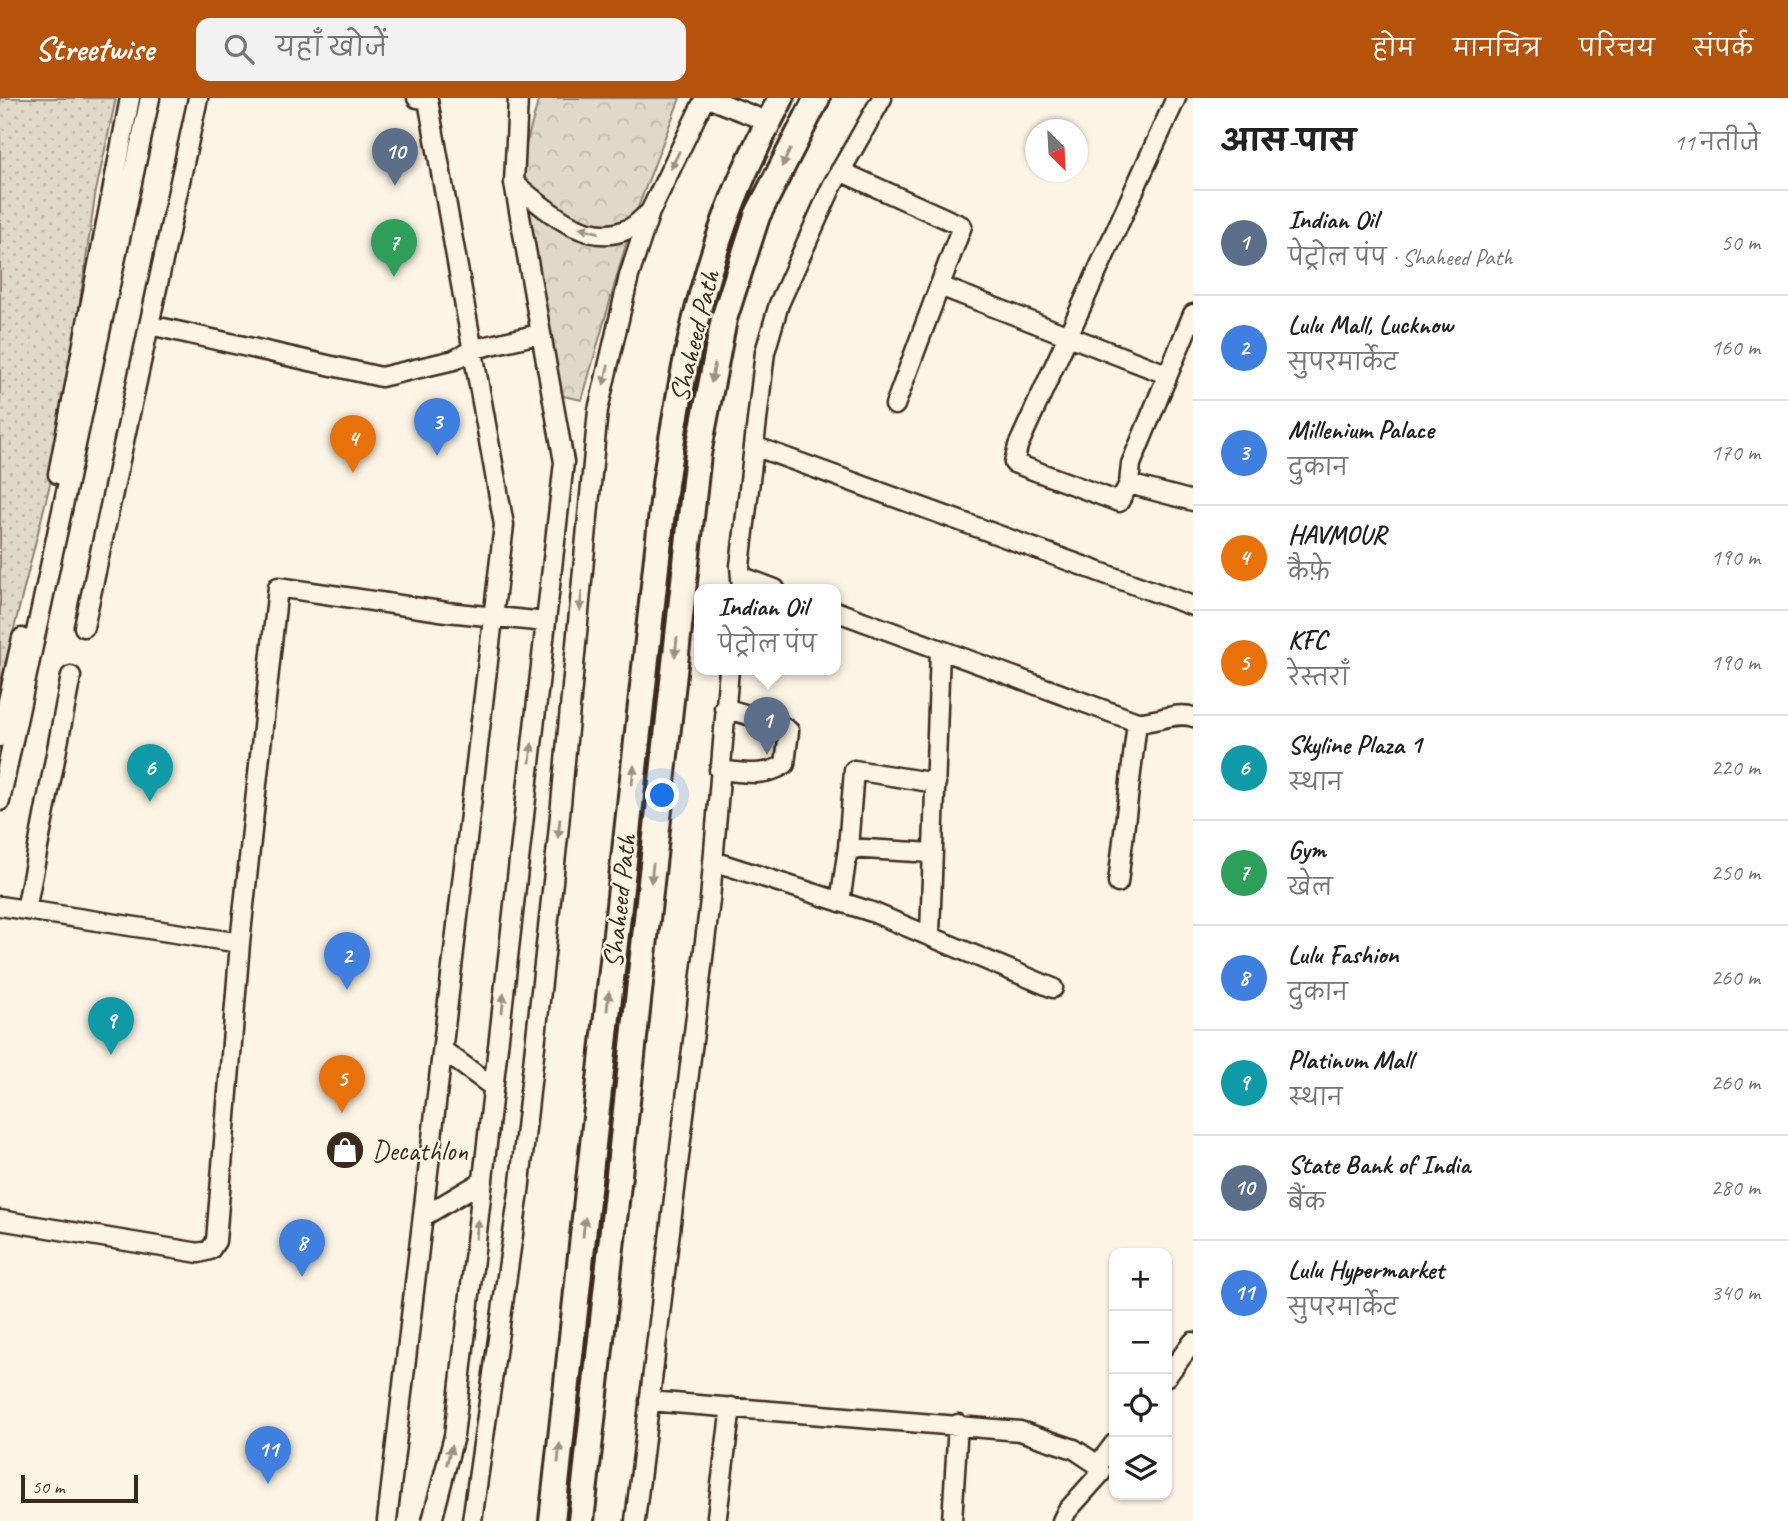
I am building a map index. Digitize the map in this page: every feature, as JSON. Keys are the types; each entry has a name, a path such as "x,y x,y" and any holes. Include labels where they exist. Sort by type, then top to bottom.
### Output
{"highway":[{"name":"Shaheed Path","path":"552,1521 664,484 680,381 703,292 736,193 780,98"},
{"name":"Shaheed Path","path":"581,1521 698,454 724,319 757,216 817,98"}],"street":[{"path":"0,737 46,533 130,98"},
{"path":"0,801 150,98"},
{"path":"84,627 198,98"},
{"path":"387,1521 478,760 491,616 504,525 428,100 417,98"},
{"path":"432,1521 454,1436 564,462 514,183 518,98"},
{"path":"472,1521 521,1179 558,836 598,410 629,276 650,212 706,98 769,122"},
{"path":"743,583 740,566 765,352 779,304 840,171 882,98"},
{"path":"1176,98 1018,446 1014,463 1119,502 1129,484 1131,464 1166,374 1193,314"},
{"path":"840,171 962,226 895,405"},
{"path":"514,183 550,213 585,231 604,234 628,229 650,212"},
{"path":"940,286 1166,374"},
{"path":"150,325 381,377 454,360 474,349 539,334"},
{"path":"754,446 1193,606"},
{"path":"1129,484 1193,501"},
{"path":"0,1220 199,1253 210,1250 216,1241 240,943 278,587 546,622"},
{"path":"841,613 1137,722 1152,723 1187,715 1193,717"},
{"path":"930,934 940,650"},
{"path":"635,1521 713,861 728,675"},
{"path":"26,910 71,676"},
{"path":"719,770 757,774 773,772 785,764 789,740 789,732 779,724 724,708"},
{"path":"1118,883 1137,722"},
{"path":"841,902 854,770 936,783"},
{"path":"848,848 933,853"},
{"path":"713,861 930,934 1053,988"},
{"path":"0,906 240,943"},
{"path":"443,1051 493,1087"},
{"path":"424,1216 483,1181"},
{"path":"1169,1374 1190,1352"},
{"path":"649,1401 1020,1431 1074,1449 1098,1465 1101,1473 1067,1511 1062,1521"},
{"path":"718,1516 731,1407"},
{"path":"952,1521 958,1424"},
{"path":"1098,1465 1109,1451"}],"green space":[{"path":"0,98 116,98 95,196 60,444 0,685"},
{"path":"539,98 680,98 632,223 582,400 558,395 520,166"}],"place":[{"name":"State Bank of India","path":"395,186"},
{"name":"Gym","path":"394,277"},
{"name":"Millenium Palace","path":"437,456"},
{"name":"HAVMOUR","path":"353,473"},
{"name":"Indian Oil","path":"767,755"},
{"name":"Skyline Plaza 1","path":"150,802"},
{"name":"Lulu Mall, Lucknow","path":"347,990"},
{"name":"Platinum Mall","path":"111,1055"},
{"name":"KFC","path":"342,1113"},
{"name":"Decathlon","path":"345,1150"},
{"name":"Lulu Fashion","path":"302,1277"},
{"name":"Lulu Hypermarket","path":"268,1484"}]}
